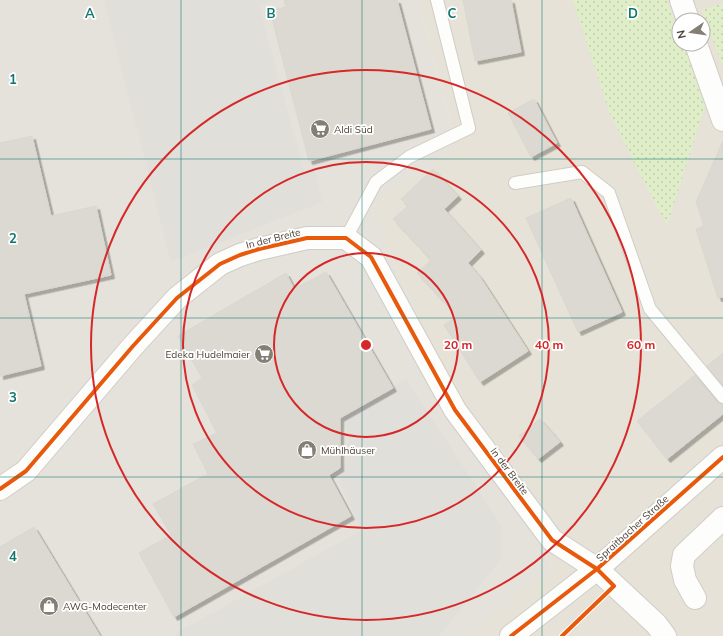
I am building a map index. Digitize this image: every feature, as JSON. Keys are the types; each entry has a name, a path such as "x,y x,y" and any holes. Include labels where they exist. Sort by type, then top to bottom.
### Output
{"street":[{"path":"681,0 685,12"},
{"path":"699,52 723,120"},
{"name":"In der Breite","path":"0,489 26,471 133,346 177,298 220,264 259,248 307,238 346,238 371,257 455,410 552,540 597,569 656,624 665,636"},
{"name":"Spraitbacher Straße","path":"511,636 597,569 723,457"},
{"path":"695,598 685,580 682,566 684,555 723,518"}],"lane":[{"path":"346,238 376,182 409,157 469,128 437,0"},
{"path":"515,183 582,172 609,193 650,309 723,397"}],"shaded area":[{"path":"0,0 418,0 457,147 371,208 447,385 552,566 468,636 0,636"},
{"path":"104,0 274,0 259,6 304,171 314,168 322,202 171,262"},
{"path":"418,0 723,0 723,636 468,636 552,566 447,385 371,208 457,147"},
{"path":"406,379 502,527 502,558 439,636 176,636 175,634 362,530 340,483 350,436 339,418"}],"green space":[{"path":"573,0 667,0 671,12 671,52 686,52 705,106 667,225 636,166 609,111"},
{"path":"723,3 723,67 711,34 711,12 703,12 702,10"}],"building":[{"path":"284,0 397,0 431,129 309,161 270,11 286,7"},
{"path":"463,0 511,0 521,52 475,61"},
{"path":"534,99 557,143 531,157 508,113"},
{"path":"32,136 51,216 96,206 111,275 24,294 41,366 0,376 0,143"},
{"path":"723,141 723,297 718,298 696,229 704,226 696,202"},
{"path":"433,169 458,196 444,209 481,250 468,263 480,277 528,351 480,382 444,325 457,316 417,273 431,260 393,219 408,206 401,199"},
{"path":"571,198 622,312 578,332 526,218"},
{"path":"326,272 393,388 340,418 340,468 329,475 351,516 174,617 139,553 171,535 153,504 208,474 193,444 217,433 192,385 202,378 178,336 286,273 294,289"},
{"path":"723,353 723,385 707,366"},
{"path":"695,375 717,402 723,404 723,414 667,459 637,421"},
{"path":"540,419 560,442 538,459 519,436"},
{"path":"34,527 100,636 0,636 0,547"}],"cycle path":[{"path":"0,489 26,471 133,346 177,298 220,264 240,255 259,249 307,238 346,238 371,257 455,410 552,540 597,569 614,586 562,636"},
{"path":"511,636 597,569 723,457"}],"place":[{"name":"Aldi Süd","path":"320,129"},
{"name":"Edeka Hudelmaier","path":"264,354"},
{"name":"Mühlhäuser","path":"307,450"},
{"name":"AWG-Modecenter","path":"49,606"}]}
